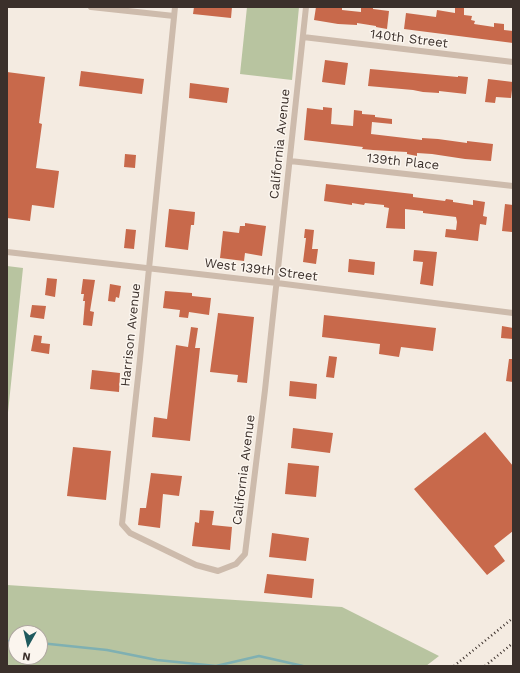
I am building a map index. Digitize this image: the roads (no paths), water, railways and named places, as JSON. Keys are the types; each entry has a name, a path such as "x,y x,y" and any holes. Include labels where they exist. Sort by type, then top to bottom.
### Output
{"street":[{"path":"91,7 174,16"},
{"name":"Harrison Avenue","path":"175,7 122,524 130,533 196,565 211,570 218,571 236,564 245,554"},
{"name":"California Avenue","path":"245,554 277,283 306,7"},
{"name":"140th Street","path":"302,37 513,62"},
{"name":"139th Place","path":"290,161 513,186"},
{"name":"West 139th Street","path":"7,252 513,312"}],"waterway":[{"path":"48,644 107,650 157,660 216,666 259,656 303,666"}],"railway":[{"path":"454,666 513,618"},
{"path":"485,666 513,643"}]}
